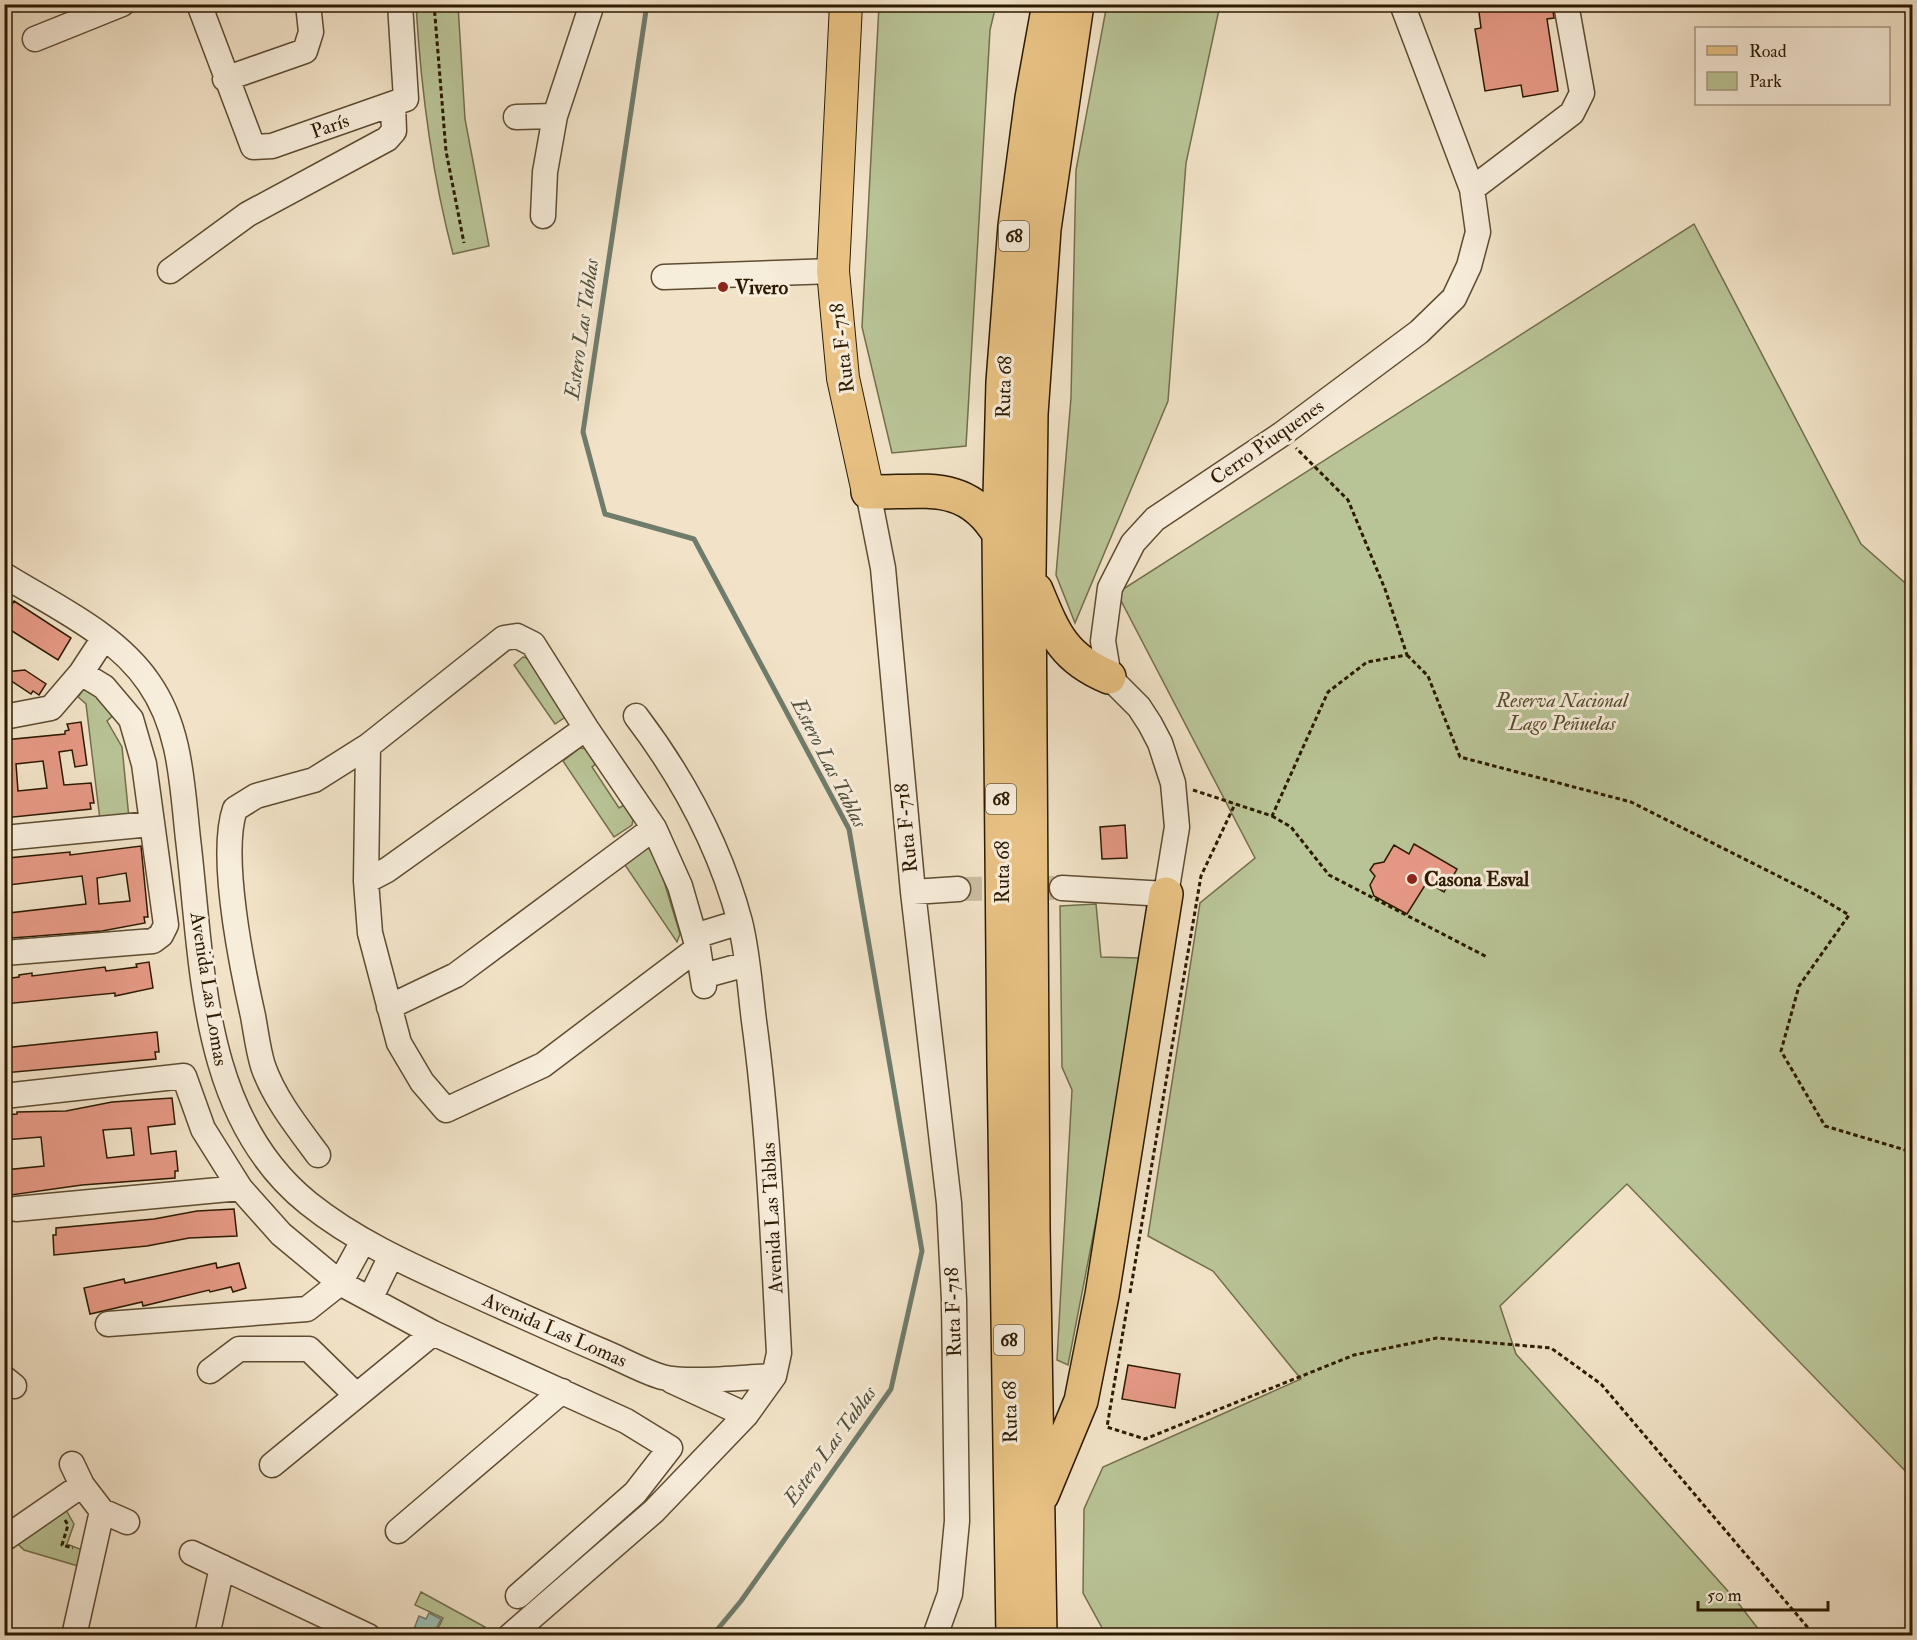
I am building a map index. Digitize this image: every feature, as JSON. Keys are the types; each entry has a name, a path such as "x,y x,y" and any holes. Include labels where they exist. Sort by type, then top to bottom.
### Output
{"highway":[{"name":"Ruta 68","path":"1012,1629 999,534 1006,326 1015,225 1032,98 1049,4"},
{"name":"Ruta 68","path":"1040,1635 1029,573 1031,414 1038,295 1052,163 1077,4"},
{"path":"956,494 981,473 1003,440"},
{"path":"868,492 956,494 981,510 999,534"},
{"path":"1029,573 1044,613 1057,638 1075,658 1109,677"},
{"path":"1037,1508 1081,1401 1102,1295 1166,894"}],"main road":[{"name":"Ruta F-718","path":"845,13 833,271 843,378 868,492"}],"street":[{"path":"35,39 122,4"},
{"path":"199,4 225,79 305,51 311,32 308,4"},
{"path":"170,271 248,214 387,139 394,130 400,102 400,4"},
{"path":"543,216 545,172 555,116 592,4"},
{"name":"Cerro Piuquenes","path":"1109,677 1103,641 1106,606 1116,572 1133,543 1155,519 1282,434 1419,332 1454,298 1470,266 1478,232 1472,189 1402,4"},
{"path":"1472,189 1572,113 1582,93 1566,4"},
{"name":"París","path":"225,79 253,147 272,146 400,102"},
{"path":"516,117 555,116"},
{"path":"664,277 833,271"},
{"name":"Ruta F-718","path":"868,492 883,568 913,892 949,1203 954,1300 957,1521 950,1594 935,1635"},
{"name":"Avenida Las Lomas","path":"4,575 110,642 135,665 158,695 176,743 211,1027 224,1082 250,1135 273,1169 308,1203 363,1241 391,1256 747,1415"},
{"path":"318,1155 292,1121 263,1066 238,936 229,825 235,809 256,796 314,780 368,746 504,638 517,636 533,644 586,729 654,828 680,886 697,942 703,981 747,964"},
{"path":"4,717 51,708 88,678 110,642"},
{"path":"1062,888 1166,894 1177,827 1173,783 1160,743 1150,724 1138,707 1109,677"},
{"path":"4,953 153,941 161,935 166,925 144,764 132,719 119,702 88,678"},
{"name":"Avenida Las Tablas","path":"510,1635 654,1511 747,1415 774,1376 779,1353 766,1109 740,922 722,868 693,802 661,749 636,716"},
{"path":"366,881 387,870 586,729"},
{"path":"368,746 366,881 370,933 399,1043 422,1082 446,1110 543,1065 697,942 740,922"},
{"path":"4,838 151,824"},
{"path":"389,1007 456,975 654,828"},
{"path":"913,892 958,889"},
{"path":"4,1095 184,1076 203,1130 240,1188 281,1234 340,1283 434,1333 627,1421 670,1448 635,1493 518,1596"},
{"path":"16,1209 240,1188"},
{"path":"108,1324 307,1309 340,1283 363,1241"},
{"path":"370,1299 391,1256"},
{"path":"272,1465 434,1333"},
{"path":"210,1371 239,1349 309,1349 356,1395"},
{"name":"Avenida Las Lomas","path":"663,1377 774,1376"},
{"path":"398,1531 562,1391"},
{"path":"4,1539 55,1504 77,1475 102,1511 127,1522"},
{"path":"74,1635 102,1511"},
{"path":"192,1554 368,1635"},
{"path":"207,1635 222,1567"}],"path":[{"path":"434,4 446,151 464,243"},
{"path":"1282,434 1348,500 1385,589 1407,655 1428,676 1460,757 1631,802 1814,894 1849,915 1799,986 1781,1051 1825,1126 1912,1152"},
{"path":"1272,816 1328,692 1367,662 1407,655"},
{"path":"1203,794 1272,816 1291,827 1329,875 1487,957"},
{"path":"1235,804 1201,876 1107,1427 1145,1439 1354,1355 1437,1338 1551,1348 1601,1384 1815,1635"},
{"path":"55,1504 68,1525 62,1545 92,1554"}],"green space":[{"path":"1107,4 1220,5 1186,163 1168,401 1075,623 1056,575 1071,398 1076,170"},
{"path":"416,5 458,5 465,119 489,246 453,254 428,130"},
{"path":"879,5 996,5 990,30 966,446 892,453 862,327"},
{"name":"Reserva Nacional Lago Peñuelas","path":"1694,224 1861,544 1912,589 1912,1478 1627,1184 1500,1306 1516,1354 1735,1599 1763,1635 1106,1635 1083,1593 1084,1509 1103,1467 1301,1379 1213,1271 1148,1236 1200,903 1255,858 1117,593"},
{"path":"523,657 531,659 565,714 564,718 555,724 514,665"},
{"path":"83,690 93,691 117,712 107,721 122,747 129,818 100,820 86,704 78,697"},
{"path":"580,748 588,749 597,763 592,767 619,808 624,805 633,820 632,825 614,837 563,761"},
{"path":"648,848 655,852 680,934 677,942 625,865"},
{"path":"1096,904 1101,957 1140,958 1127,1061 1068,1365 1057,1360 1072,1090 1062,1067 1060,906"},
{"path":"66,1510 74,1524 67,1544 82,1550 78,1566 24,1550 17,1543"},
{"path":"421,1592 485,1627 478,1635 435,1635 443,1618 415,1605"}],"water":[{"path":"429,1613 441,1619 433,1635 419,1635 420,1632 414,1629 419,1616 426,1619"}],"building":[{"path":"1478,4 1552,4 1554,18 1547,19 1558,91 1523,97 1521,85 1485,91 1475,29 1481,28"},
{"path":"14,601 71,638 58,660 4,626 4,603 11,606"},
{"path":"25,670 46,684 39,695 33,691 31,694 4,676 4,672"},
{"path":"81,722 87,765 75,767 72,750 59,752 64,785 91,783 94,803 90,803 91,809 4,818 4,740 65,734 65,731 69,730 67,724","holes":["43,761 47,788 18,791 16,764"]},
{"path":"1125,825 1127,858 1102,859 1100,827"},
{"name":"Casona Esval","path":"1414,844 1457,869 1444,892 1427,882 1407,914 1374,896 1370,885 1375,876 1370,870 1374,864 1384,862 1394,845 1409,854"},
{"path":"141,846 148,917 144,917 145,923 102,931 12,938 9,913 86,904 82,876 9,885 6,866 9,865 8,858 70,852 70,855","holes":["126,873 130,901 99,904 97,878"]},
{"path":"149,962 153,988 115,996 115,993 4,1004 4,979 32,973 32,976 105,967 106,971 137,967 136,964"},
{"path":"157,1032 159,1052 155,1052 156,1059 4,1073 4,1048"},
{"path":"172,1098 175,1124 148,1127 151,1154 176,1151 178,1171 175,1171 175,1178 82,1185 4,1196 4,1170 44,1166 41,1137 4,1140 4,1115 17,1114 17,1112 66,1111 112,1102","holes":["131,1128 134,1155 107,1158 103,1130"]},
{"path":"234,1209 237,1236 189,1238 147,1246 54,1255 53,1235 56,1235 56,1228 154,1219 197,1211"},
{"path":"216,1263 217,1268 239,1263 246,1288 233,1292 231,1287 210,1292 209,1290 143,1306 142,1302 90,1314 84,1288 124,1279 125,1283"},
{"path":"1128,1365 1180,1374 1175,1408 1122,1399"}],"waterway":[{"name":"Estero Las Tablas","path":"647,4 583,432 605,514 694,539 849,829 922,1251 891,1389 741,1601 712,1636"}],"tunnel":[{"path":"958,889 1062,888"}],"place":[{"name":"Vivero","path":"723,287"},
{"name":"Casona Esval","path":"1412,879"}]}
